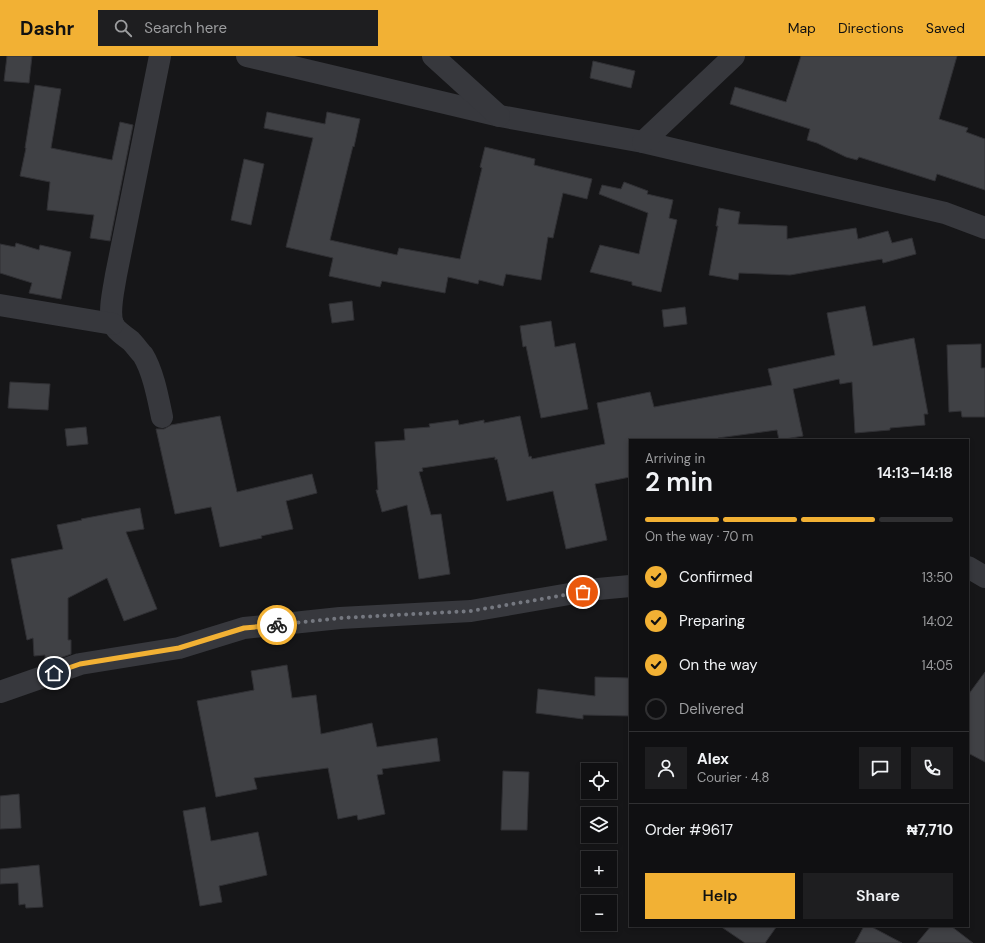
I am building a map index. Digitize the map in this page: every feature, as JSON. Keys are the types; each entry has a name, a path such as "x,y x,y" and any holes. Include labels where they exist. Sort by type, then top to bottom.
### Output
{"street":[{"path":"160,56 116,275 111,317 113,324 131,341 143,356 154,383 162,417"},
{"path":"247,56 500,116 643,142 945,213 985,228"},
{"path":"433,56 500,116"},
{"path":"643,142 734,56"},
{"path":"0,305 113,324"},
{"path":"969,568 985,577"},
{"path":"0,692 80,664 179,648 244,628 340,618 471,611 598,589 629,586"}],"building":[{"path":"7,56 32,56 29,83 4,81"},
{"path":"801,56 957,56 939,119 968,128 966,132 985,139 985,190 937,174 935,181 859,157 857,160 846,157 817,143 807,140 810,129 730,104 735,87 786,102"},
{"path":"593,61 635,71 631,88 590,78"},
{"path":"35,85 61,89 51,148 112,160 120,122 133,125 110,241 90,238 94,215 47,210 50,182 20,176 26,148"},
{"path":"267,112 325,124 327,112 360,119 330,240 397,255 399,248 460,259 482,168 480,167 485,147 535,159 534,165 592,179 587,199 563,193 553,238 548,237 541,280 506,274 503,286 479,280 478,284 448,277 445,293 382,281 380,287 329,276 333,258 286,247 313,138 264,128"},
{"path":"244,159 264,164 251,225 231,220"},
{"path":"624,182 648,191 647,194 673,200 669,218 677,220 661,292 632,285 632,282 590,272 600,245 639,254 648,213 599,194 602,185 621,189"},
{"path":"719,208 740,212 738,224 787,226 787,239 856,228 858,239 888,231 892,243 912,238 916,254 883,263 882,259 790,275 739,273 738,280 709,275 718,226 716,226"},
{"path":"16,243 39,250 40,245 71,252 61,299 29,293 32,283 0,273 0,244 15,247"},
{"path":"352,301 354,320 332,323 329,304"},
{"path":"865,306 873,346 914,338 928,414 924,414 925,425 855,433 852,382 840,384 839,379 793,389 803,436 779,439 777,430 718,439 629,439 629,477 595,484 607,540 566,549 553,491 507,501 497,459 495,460 495,457 422,468 423,471 419,472 431,515 441,514 450,574 419,579 407,505 382,512 376,490 378,490 375,442 405,440 404,429 430,427 429,424 458,420 459,425 484,420 484,423 520,416 529,457 531,456 532,459 605,444 597,403 650,392 654,407 772,385 768,369 835,355 827,313"},
{"path":"685,307 687,324 664,327 662,310"},
{"path":"551,321 555,347 575,343 588,409 541,418 526,346 523,347 520,326"},
{"path":"981,344 981,368 985,368 985,417 962,417 961,411 949,412 947,345"},
{"path":"10,382 50,384 48,410 8,408"},
{"path":"220,416 237,492 312,474 317,493 286,501 293,529 261,536 262,538 220,547 211,507 175,514 156,429 164,429 171,425"},
{"path":"86,427 88,444 67,446 65,429"},
{"path":"140,508 144,529 126,532 157,609 124,621 107,578 68,598 68,640 71,640 71,654 52,661 45,661 45,655 34,656 33,638 27,640 11,559 63,549 57,525"},
{"path":"287,665 292,698 316,695 321,734 372,723 377,747 437,738 440,761 382,769 383,774 377,775 385,814 358,820 357,815 338,819 328,768 254,778 257,789 216,797 197,701 254,690 251,671"},
{"path":"985,672 985,762 969,754 969,694"},
{"path":"595,677 629,678 629,716 583,715 583,719 536,713 538,689 595,696"},
{"path":"503,771 529,772 527,830 501,830"},
{"path":"19,794 21,828 0,829 0,796"},
{"path":"205,807 211,841 258,832 267,875 219,886 222,902 200,906 183,811"},
{"path":"39,865 43,907 26,908 25,904 19,905 18,883 0,884 0,869"},
{"path":"721,927 776,927 765,943 745,943"},
{"path":"863,927 872,927 902,943 855,943"},
{"path":"930,927 952,927 973,943 917,943"}],"way so far":[{"path":"277,625 340,618 471,611 583,592"}],"route":[{"path":"54,673 80,664 179,648 244,628 277,625"}]}
